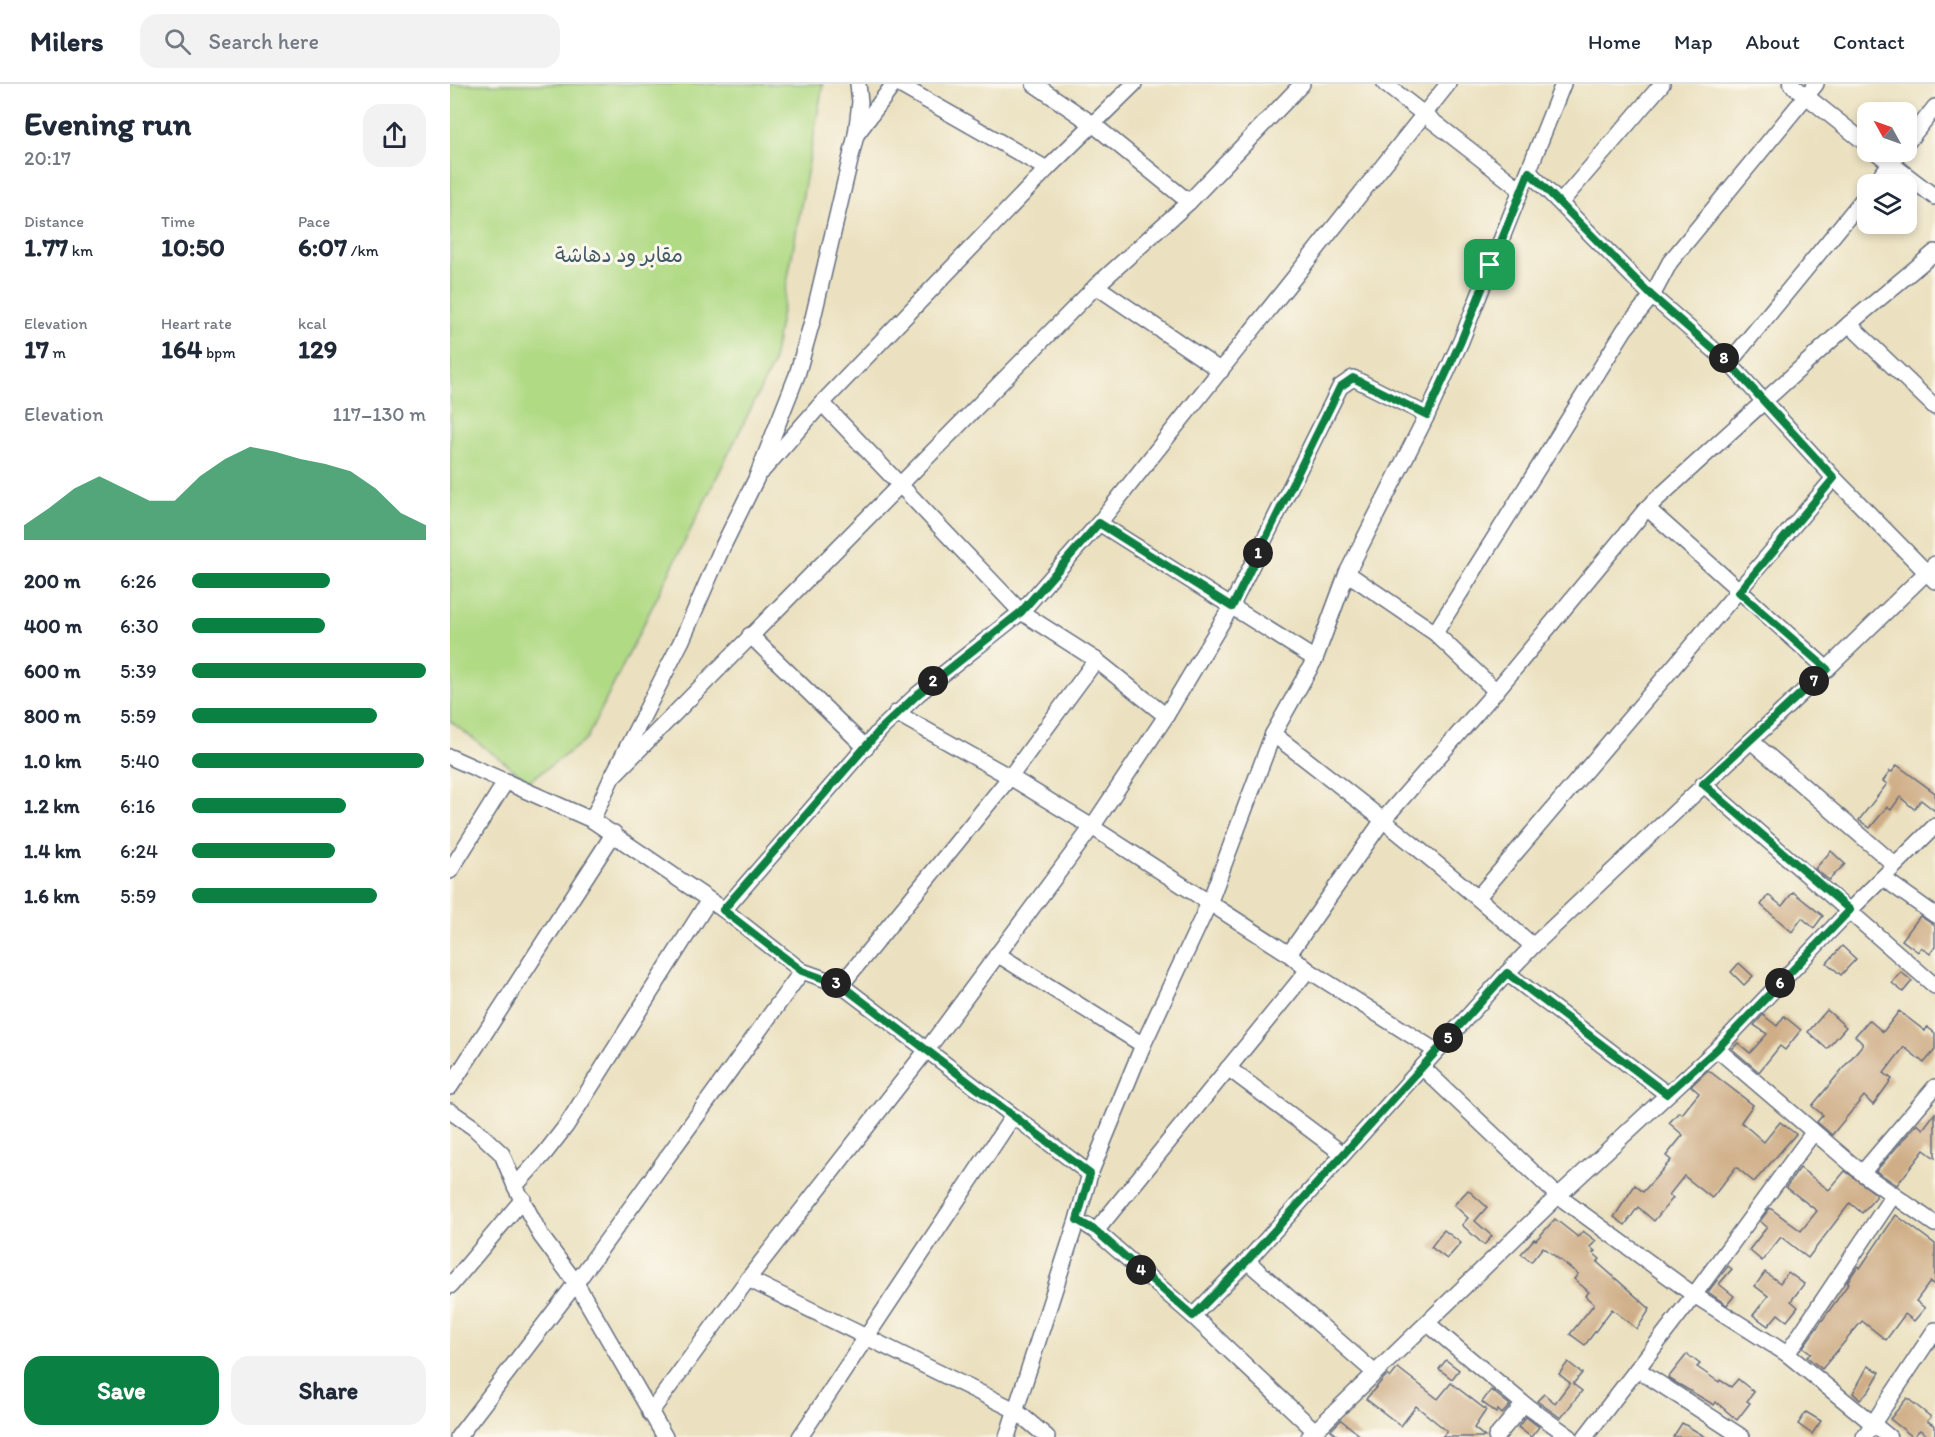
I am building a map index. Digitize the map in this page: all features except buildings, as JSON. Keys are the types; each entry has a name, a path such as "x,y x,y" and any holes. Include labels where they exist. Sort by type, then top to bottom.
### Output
{"street":[{"path":"592,820 682,640 722,548 756,479 797,375 813,318 856,135 860,102 858,84"},
{"path":"856,135 896,84 1047,169"},
{"path":"1034,84 1053,89 1190,202"},
{"path":"756,479 822,403 1047,169 1134,84"},
{"path":"612,777 1096,286 1190,202 1302,84"},
{"path":"1385,84 1520,189"},
{"path":"723,910 896,713 1021,612 1099,523 1448,84"},
{"path":"1007,1437 1090,1174 1143,1045 1210,901 1273,734 1315,659 1347,573 1427,415 1461,341 1563,84"},
{"path":"1561,202 1662,84"},
{"path":"1791,84 1811,90 1857,134"},
{"path":"1435,633 1625,329 1652,296 1670,262 1811,90"},
{"path":"1917,130 1935,107"},
{"path":"1882,174 1893,162"},
{"path":"1900,162 1935,197"},
{"path":"1193,1316 1247,1261 1533,946 1703,784 1932,573 1834,478 1729,363 1652,296 1529,172"},
{"path":"1729,363 1857,206"},
{"path":"1289,954 1383,820 1496,690 1647,508 1849,324 1935,252"},
{"path":"1096,286 1221,371"},
{"path":"1849,324 1935,407"},
{"path":"651,1413 748,1279 926,1051 1092,827 1166,716 1232,607 1340,387 1353,378 1427,415"},
{"path":"822,403 1021,612 1096,660 1166,716"},
{"path":"1478,897 1834,478"},
{"path":"1647,508 1827,669"},
{"path":"1099,523 1315,659"},
{"path":"1347,573 1435,633 1496,690"},
{"path":"750,635 866,748"},
{"path":"841,985 1010,777 1096,660"},
{"path":"896,713 1010,777 1092,827 1210,901 1289,954 1308,970 1436,1051"},
{"path":"1273,734 1478,897 1533,946"},
{"path":"1751,741 1895,865"},
{"path":"450,757 592,820 614,833 710,900 802,971 841,985 1090,1174"},
{"path":"450,871 506,782"},
{"path":"1703,784 1935,986"},
{"path":"1077,1220 1096,1231 1193,1316 1312,1434 1558,1196 1717,1049 1850,910 1935,826"},
{"path":"450,1087 614,833"},
{"path":"1883,878 1935,915"},
{"path":"450,1287 566,1126 710,900"},
{"path":"997,954 1143,1045"},
{"path":"1096,1231 1308,970"},
{"path":"458,1437 576,1283 802,971"},
{"path":"1507,973 1667,1094"},
{"path":"1717,1049 1862,1173 1935,1224"},
{"path":"1228,1068 1343,1154"},
{"path":"1423,1068 1558,1196 1694,1295 1787,1354 1889,1437"},
{"path":"1862,1173 1935,1087"},
{"path":"450,1111 473,1127 502,1154 519,1193 542,1236 576,1283 665,1437"},
{"path":"800,1437 1013,1116"},
{"path":"1585,1437 1694,1295 1813,1133"},
{"path":"1787,1354 1894,1194"},
{"path":"1247,1261 1375,1373"},
{"path":"748,1279 1015,1410 1047,1437"},
{"path":"1427,1323 1524,1404 1570,1437"},
{"path":"1864,1437 1935,1330"},
{"path":"1637,1369 1742,1437"},
{"path":"1496,1437 1524,1404"}],"green space":[{"name":"مقابر ود دهاشة","path":"450,84 823,84 772,366 586,740 529,781 450,721"}],"route":[{"path":"1529,172 1652,296 1729,363 1834,478 1739,592 1827,669 1703,784 1850,910 1717,1049 1667,1094 1507,973 1247,1261 1193,1316 1096,1231 1077,1220 1090,1174 841,985 802,971 723,910 896,713 1021,612 1099,523 1232,607 1340,387 1353,378 1427,415 1461,341 1490,265 1529,172"}]}
